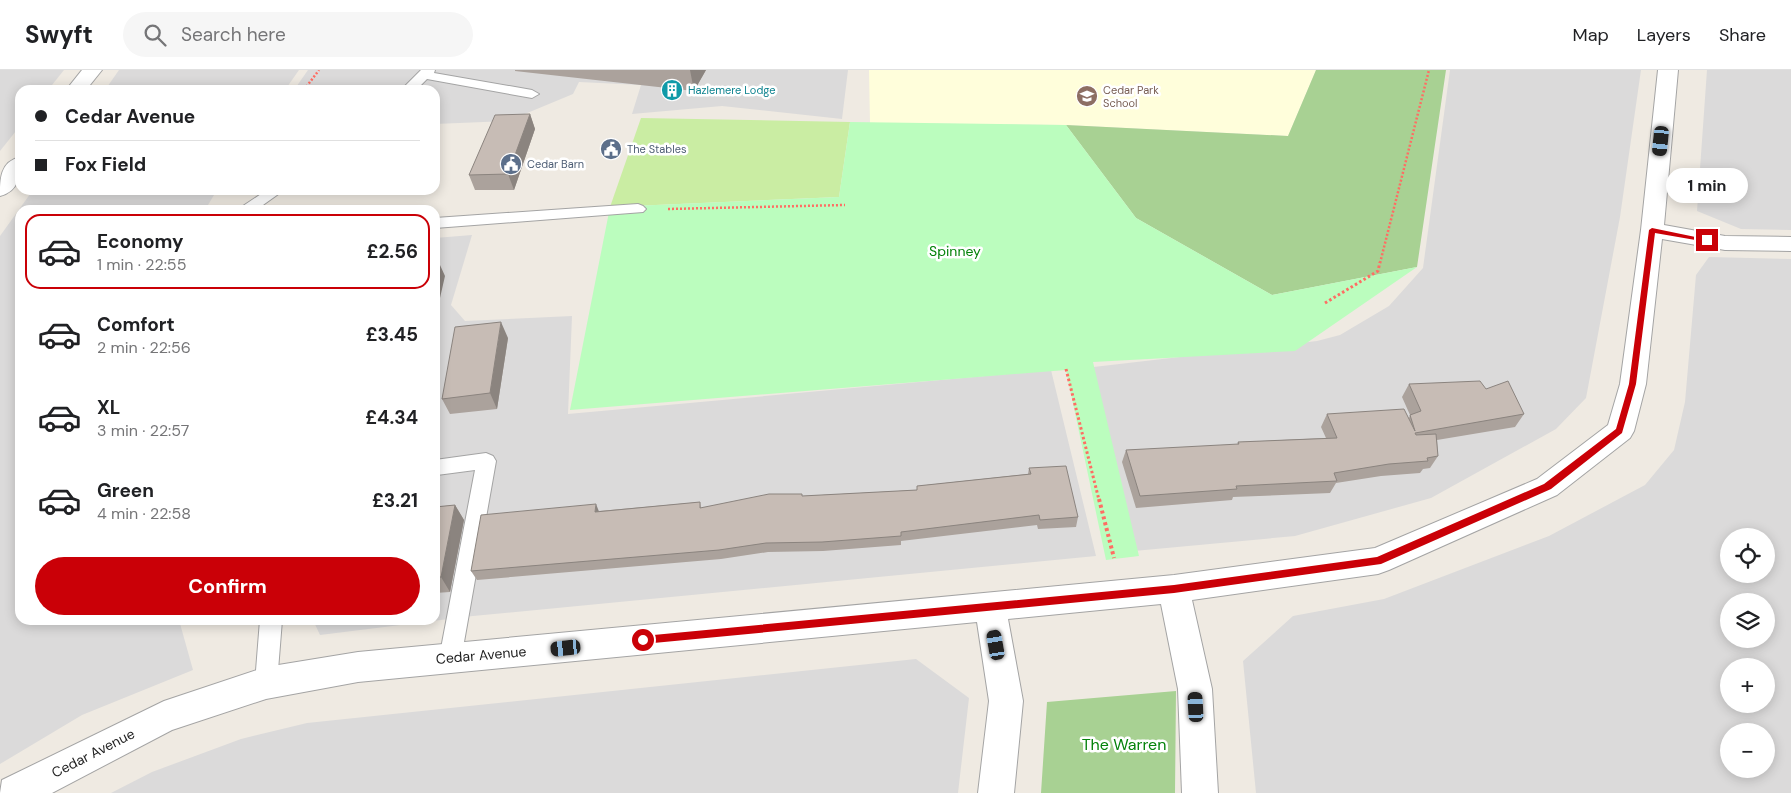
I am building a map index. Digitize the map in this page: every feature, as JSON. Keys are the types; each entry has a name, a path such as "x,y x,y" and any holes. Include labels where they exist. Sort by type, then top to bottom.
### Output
{"street":[{"path":"80,85 92,70"},
{"name":"Cedar Avenue","path":"15,793 164,717 266,682 358,667 1174,589 1378,561 1548,487 1620,430 1632,384 1652,230 1668,70"},
{"path":"0,189 15,170"},
{"path":"1652,230 1725,243 1791,244"},
{"path":"1174,589 1195,689 1200,793"},
{"path":"990,607 1006,701 996,793"}],"lane":[{"path":"413,85 427,72 532,94"},
{"path":"254,205 269,195"},
{"path":"440,223 638,209"},
{"path":"440,467 486,461 450,658"},
{"path":"266,682 271,625"}],"path":[{"path":"308,85 319,70"},
{"path":"1325,303 1378,271 1429,70"},
{"path":"638,209 845,205"},
{"path":"1066,370 1124,593"}],"shaded area":[{"path":"0,70 64,70 52,85 15,85 15,132 0,151"},
{"path":"119,70 299,70 288,85 108,85"},
{"path":"308,70 848,70 842,119 722,106 632,114 641,85 579,82 573,94 508,121 440,124 440,85 298,85"},
{"name":"Cedar Park School","path":"869,70 1316,70 1288,136 1066,125 870,123"},
{"path":"1450,70 1641,70 1620,217 1586,398 1556,429 1431,498 1295,536 1134,551 1085,368 1317,341 1340,335 1389,306 1423,268"},
{"path":"1707,70 1791,70 1791,230 1741,229 1697,211"},
{"path":"29,195 214,195 208,205 22,205"},
{"path":"15,215 15,625 180,625 193,670 82,715 0,764 0,236"},
{"path":"472,235 451,305 465,321 572,316 568,414 1051,370 1096,556 440,620 440,238"},
{"path":"1709,257 1791,259 1791,793 1256,793 1243,661 1293,616 1384,599 1549,536 1645,485 1674,450 1685,402 1696,275"},
{"path":"315,625 401,625 320,635"},
{"path":"916,659 969,698 958,793 111,793 152,772 241,739 307,723"}],"green space":[{"path":"1316,70 1446,70 1417,267 1272,295 1136,218 1066,125 1288,136"},
{"path":"641,118 850,122 839,197 610,207"},
{"name":"Spinney","path":"850,122 1066,125 1136,218 1272,295 1417,267 1295,351 1093,362 1139,556 1106,560 1066,370 570,410 610,207 839,197"},
{"name":"The Warren","path":"1176,691 1175,793 1041,793 1047,702"}],"building":[{"path":"530,114 508,174 469,175 495,115"},
{"path":"501,322 490,393 442,399 455,327"},
{"path":"1480,381 1486,389 1508,381 1524,414 1415,433 1416,435 1436,434 1438,456 1427,458 1428,461 1389,464 1334,473 1337,481 1236,486 1237,489 1140,496 1126,450 1239,444 1238,442 1337,438 1327,414 1404,409 1415,431 1410,415 1421,411 1409,384"},
{"path":"1066,466 1078,517 1040,520 1039,515 901,532 901,536 822,542 766,543 719,550 471,571 481,515 596,504 595,512 700,502 700,508 769,494 802,494 802,496 917,490 917,486 1031,474 1029,468"},
{"path":"455,505 440,577 440,506"}],"place":[{"name":"Hazlemere Lodge","path":"672,90"},
{"name":"Cedar Park School","path":"1087,96"},
{"name":"The Stables","path":"611,149"},
{"name":"Cedar Barn","path":"511,164"}],"route":[{"path":"643,640 1174,589 1378,561 1548,487 1620,430 1632,384 1652,230 1707,240"}]}
